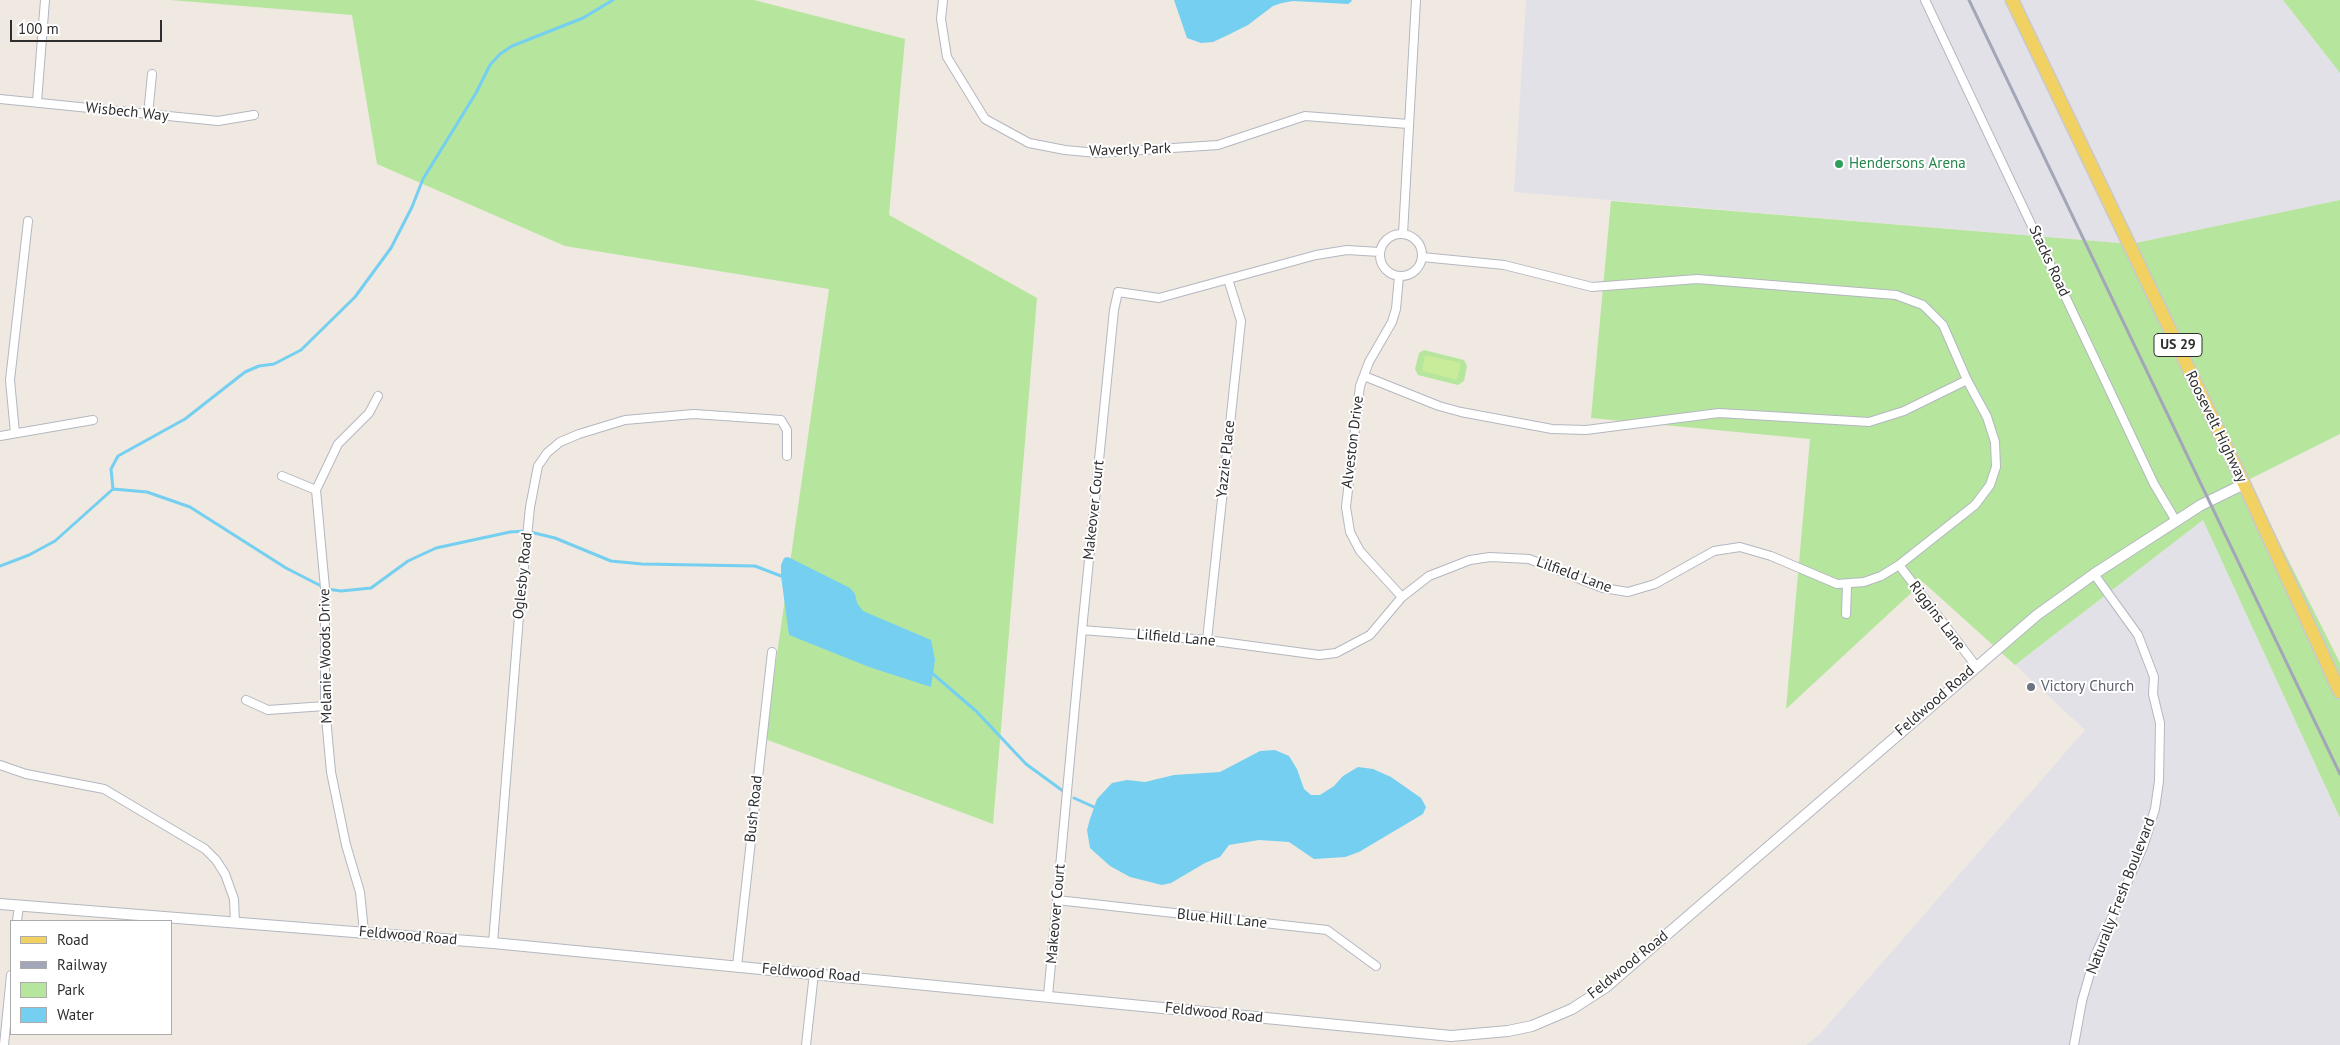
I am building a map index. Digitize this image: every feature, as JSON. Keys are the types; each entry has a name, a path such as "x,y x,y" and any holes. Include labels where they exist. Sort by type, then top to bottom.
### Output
{"main road":[{"name":"Roosevelt Highway","path":"2012,0 2244,484 2340,692"}],"street":[{"path":"37,102 45,0"},
{"name":"Waverly Park","path":"942,0 941,19 947,57 980,112 985,119 1029,143 1065,150 1098,153 1218,145 1305,116 1408,124"},
{"path":"1403,234 1416,0"},
{"name":"Stacks Road","path":"1925,0 2150,475 2176,521"},
{"path":"148,114 152,74"},
{"name":"Wisbech Way","path":"0,98 218,121 254,115"},
{"path":"15,433 10,380 28,221"},
{"path":"1403,234 1418,241 1422,257 1417,269 1406,276 1399,276 1386,270 1381,262 1380,252 1388,238 1403,234"},
{"name":"Makeover Court","path":"1048,996 1082,630 1114,310 1118,292 1158,298 1316,255 1347,250 1380,252"},
{"path":"1422,257 1504,265 1592,287 1697,279 1896,295 1923,305 1938,320 1955,350 1967,380 1993,432 1997,460 1994,477 1975,505 1899,566"},
{"name":"Alveston Drive","path":"1399,276 1396,309 1392,322 1360,386 1346,506 1350,532 1360,551 1402,597"},
{"name":"Yazzie Place","path":"1207,640 1241,321 1228,279"},
{"path":"1364,376 1439,406 1461,412 1552,429 1586,430 1719,413 1869,422 1904,411 1967,380"},
{"path":"282,476 316,490 338,444 369,412 378,396"},
{"name":"Oglesby Road","path":"493,943 519,616 530,506 538,466 546,453 560,442 579,434 625,420 694,414 781,420 787,430 787,456"},
{"path":"0,436 93,420"},
{"name":"Feldwood Road","path":"0,904 364,932 493,943 522,948 814,973 1048,996 1450,1041 1508,1031 1532,1026 1572,1009 1606,987 2036,615 2094,574 2201,505 2244,484"},
{"name":"Melanie Woods Drive","path":"316,490 325,588 325,706 332,772 346,846 360,892 364,932"},
{"name":"Lilfield Lane","path":"1082,630 1207,640 1319,655 1336,653 1370,635 1402,597 1429,576 1470,560 1490,557 1529,559 1603,588 1628,592 1655,584 1714,551 1740,547 1771,556 1828,581 1847,584 1871,580 1899,566"},
{"name":"Riggins Lane","path":"1899,566 1976,666"},
{"name":"Naturally Fresh Boulevard","path":"2074,1045 2082,1001 2095,956 2143,847 2155,809 2160,781 2160,723 2152,690 2154,677 2138,635 2094,574"},
{"path":"1846,614 1847,584"},
{"name":"Bush Road","path":"737,966 772,652"},
{"path":"246,700 268,710 325,706"},
{"path":"0,765 26,774 104,789 205,849 216,860 225,874 234,899 235,923"},
{"name":"Blue Hill Lane","path":"1057,900 1327,930 1376,966"},
{"path":"17,920 19,906"},
{"path":"806,1045 814,973"},
{"path":"4,1045 10,985"}],"shaded area":[{"path":"1526,0 2283,0 2340,73 2340,200 2131,244 1514,192"},
{"path":"2203,520 2340,818 2340,1045 1806,1045 1819,1035 2085,730 2015,665"}],"green space":[{"path":"170,0 754,0 905,39 889,215 1037,298 993,824 765,739 829,289 565,246 377,164 352,15"},
{"path":"2283,0 2340,0 2340,73"},
{"path":"2340,200 2340,434 2248,480 2340,663 2340,818 2203,520 2015,665 1923,582 1786,709 1810,439 1591,418 1611,201 2131,244"},
{"path":"1424,350 1464,360 1467,366 1464,381 1458,385 1418,375 1415,369 1419,353"},
{"path":"1425,355 1461,363 1457,380 1422,371"}],"water":[{"path":"1174,0 1352,1 1348,4 1293,1 1282,3 1273,6 1248,25 1228,35 1213,42 1201,43 1187,38"},
{"path":"788,557 850,588 863,611 931,640 935,660 931,687 869,667 789,635 781,576 781,565 784,558"},
{"path":"1275,750 1289,756 1297,769 1304,789 1311,795 1320,795 1334,786 1343,776 1358,767 1373,769 1391,777 1421,798 1426,807 1423,814 1359,852 1345,857 1314,859 1289,842 1259,840 1229,845 1220,857 1205,863 1171,883 1162,885 1130,877 1110,866 1090,848 1087,830 1090,819 1097,799 1112,783 1127,780 1145,782 1174,775 1220,772 1260,751"}],"waterway":[{"path":"113,489 111,469 118,456 185,419 245,372 259,366 274,364 301,350 355,297 391,248 412,207 423,179 476,93 490,65 500,54 512,46 583,18 613,0"},
{"path":"0,566 29,555 55,541 113,489 147,492 190,507 286,568 327,589 341,591 371,588 408,561 436,548 510,532 526,531 555,538 611,561 642,564 755,566 781,576"},
{"path":"933,674 976,711 1026,764 1063,791"},
{"path":"1074,798 1094,807"}],"railway":[{"path":"1969,0 2340,774"}],"place":[{"name":"Hendersons Arena","path":"1839,164"},
{"name":"Victory Church","path":"2031,687"}]}
